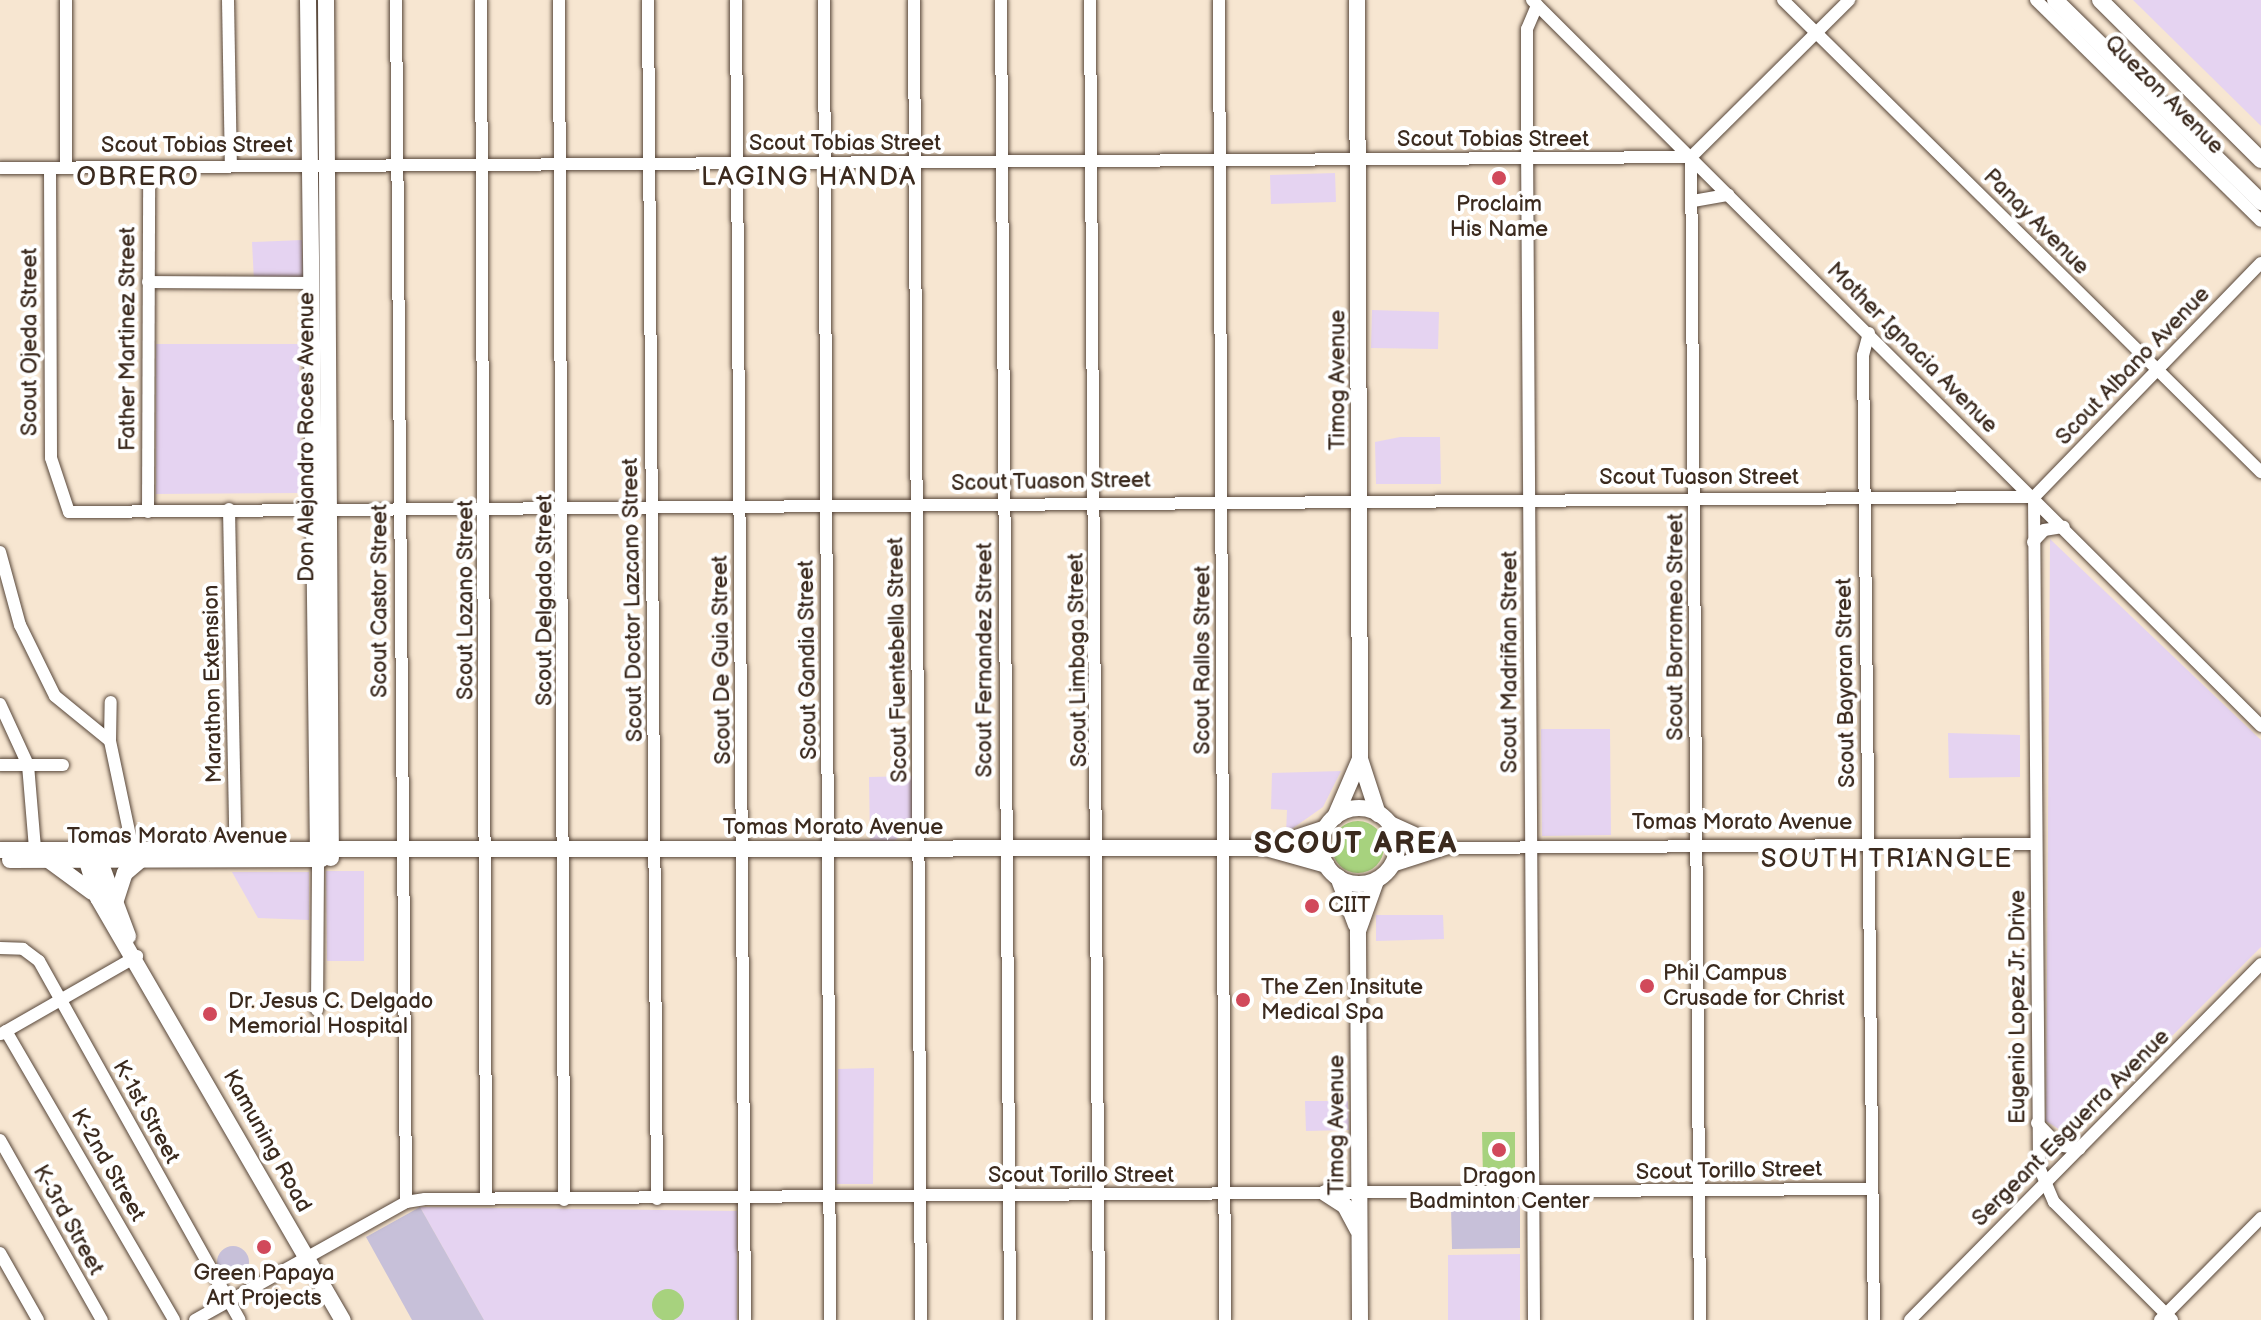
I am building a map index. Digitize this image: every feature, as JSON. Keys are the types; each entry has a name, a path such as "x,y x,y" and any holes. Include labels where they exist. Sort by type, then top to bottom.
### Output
{"main road":[{"name":"Don Alejandro Roces Avenue","path":"308,0 319,166 324,857"},
{"name":"Don Alejandro Roces Avenue","path":"322,509 312,283 326,0"},
{"name":"Timog Avenue","path":"1357,0 1360,759 1382,817"},
{"name":"Quezon Avenue","path":"2055,0 2261,202"},
{"name":"Quezon Avenue","path":"2100,0 2261,160"},
{"name":"Don Alejandro Roces Avenue","path":"323,624 318,813 324,857"},
{"name":"Timog Avenue","path":"1331,822 1360,759"},
{"path":"1356,809 1382,817 1397,843 1392,866 1376,881 1332,871 1331,822 1356,809"},
{"path":"286,847 318,813"},
{"name":"Tomas Morato Avenue","path":"1265,848 1331,822"},
{"name":"Tomas Morato Avenue","path":"236,852 286,847 324,857"},
{"name":"Tomas Morato Avenue","path":"0,850 40,854 236,852 324,857 487,852 1265,848 1332,871"},
{"path":"40,854 106,901 137,852"},
{"name":"Tomas Morato Avenue","path":"0,860 40,854"},
{"name":"Kamuning Road","path":"93,854 106,901 343,1320"},
{"name":"Timog Avenue","path":"1332,871 1358,931"},
{"name":"Timog Avenue","path":"1360,1320 1358,931 1376,881"},
{"path":"1325,1193 1345,1206 1361,1235"}],"street":[{"path":"66,0 66,168"},
{"path":"228,0 231,166"},
{"name":"Scout Castor Street","path":"396,0 406,1202"},
{"name":"Scout Lozano Street","path":"481,0 487,852 486,1199"},
{"name":"Scout Delgado Street","path":"559,0 567,852 564,1200"},
{"name":"Scout Doctor Lazcano Street","path":"648,0 657,851 657,1199"},
{"name":"Scout De Guia Street","path":"736,0 745,851 745,1320"},
{"name":"Scout Gandia Street","path":"824,0 830,1320"},
{"name":"Scout Fuentebella Street","path":"914,0 921,1320"},
{"name":"Scout Fernandez Street","path":"1001,0 1010,1320"},
{"name":"Scout Limbaga Street","path":"1090,0 1101,848 1097,1195 1099,1320"},
{"name":"Scout Rallos Street","path":"1219,0 1224,500 1221,848 1225,1320"},
{"name":"Panay Avenue","path":"1783,0 2261,472"},
{"path":"1691,157 1849,0"},
{"name":"Quezon Avenue","path":"2036,0 2261,221"},
{"name":"Mother Ignacia Avenue","path":"1534,3 2261,726"},
{"name":"Scout Madriñan Street","path":"1534,3 1527,29 1534,1320"},
{"name":"Scout Tobias Street","path":"0,168 916,165 1691,157"},
{"name":"Scout Borromeo Street","path":"1691,157 1700,1320"},
{"name":"Father Martinez Street","path":"148,512 149,167"},
{"name":"Scout Ojeda Street","path":"50,168 51,458 69,512"},
{"path":"1693,201 1728,195"},
{"name":"Scout Albano Avenue","path":"2034,497 2261,263"},
{"path":"148,282 312,283"},
{"name":"Scout Bayoran Street","path":"1869,333 1864,497 1870,1189 1874,1320"},
{"name":"Scout Tuason Street","path":"69,512 1360,498 2034,497"},
{"name":"Eugenio Lopez Jr. Drive","path":"2034,497 2037,1123 2044,1185"},
{"name":"Marathon Extension","path":"229,509 236,852"},
{"path":"2033,542 2044,530 2064,527"},
{"path":"0,552 5,593 55,696 110,741"},
{"path":"111,702 110,741 137,852"},
{"path":"0,704 28,765 40,854"},
{"path":"0,765 63,765"},
{"name":"Tomas Morato Avenue","path":"1382,817 1448,848"},
{"name":"Tomas Morato Avenue","path":"1392,866 1448,848 2036,844"},
{"name":"Don Alejandro Roces Avenue","path":"317,1010 324,857"},
{"name":"K-1st Street","path":"0,948 34,956 240,1320"},
{"path":"3,1033 60,1001 133,949"},
{"name":"Sergeant Esguerra Avenue","path":"1910,1320 2261,964"},
{"name":"K-2nd Street","path":"3,1033 174,1320"},
{"path":"2037,1123 2058,1145 2080,1149"},
{"name":"K-3rd Street","path":"0,1140 102,1320"},
{"path":"2044,1185 2166,1318 2261,1218"},
{"name":"Scout Torillo Street","path":"195,1320 406,1202 1870,1189"},
{"path":"0,1253 38,1320"}],"shaded area":[{"path":"2133,0 2261,0 2261,126"},
{"path":"1335,173 1336,202 1271,204 1270,175"},
{"path":"302,240 303,280 254,281 252,242"},
{"path":"1372,310 1439,312 1438,349 1371,348"},
{"path":"156,344 299,344 301,493 156,494"},
{"path":"1400,437 1440,437 1441,484 1376,484 1375,442"},
{"path":"2050,539 2261,740 2261,947 2071,1137 2046,1121"},
{"path":"1541,729 1610,729 1611,835 1542,836"},
{"path":"1948,733 2020,735 2020,777 1949,778"},
{"path":"1341,771 1323,807 1286,833 1287,810 1271,809 1272,773"},
{"path":"914,776 914,826 893,842 870,842 869,777"},
{"path":"326,871 364,871 364,961 327,961"},
{"path":"232,872 309,872 309,920 258,918"},
{"path":"1376,915 1443,915 1444,939 1376,941"},
{"path":"874,1068 873,1184 837,1184 838,1069"},
{"path":"1305,1101 1348,1101 1349,1130 1306,1131"},
{"path":"1520,1205 1520,1248 1452,1249 1451,1206"},
{"path":"420,1207 737,1211 737,1320 484,1320"},
{"path":"420,1207 484,1320 412,1320 366,1237"},
{"path":"233,1246 244,1251 249,1262 244,1273 233,1278 222,1273 217,1262 222,1251"},
{"path":"1520,1254 1520,1320 1448,1320 1448,1255"}],"green space":[{"path":"1358,821 1376,829 1384,847 1376,865 1358,873 1340,865 1332,847 1340,829"},
{"name":"Dragon Badminton Center","path":"1482,1132 1515,1132 1515,1168 1508,1176 1483,1177"},
{"path":"668,1289 679,1294 684,1305 679,1316 668,1321 657,1316 652,1305 657,1294"}],"place":[{"name":"Proclaim His Name","path":"1499,178"},
{"name":"CIIT","path":"1312,906"},
{"name":"Phil Campus Crusade for Christ","path":"1647,986"},
{"name":"The Zen Insitute Medical Spa","path":"1243,1000"},
{"name":"Dr. Jesus C. Delgado Memorial Hospital","path":"210,1014"},
{"name":"Dragon Badminton Center","path":"1499,1150"},
{"name":"Green Papaya Art Projects","path":"264,1247"}],"district":[{"name":"OBRERO","path":"138,178"},
{"name":"LAGING HANDA","path":"809,178"},
{"name":"SCOUT AREA","path":"1356,844"},
{"name":"SOUTH TRIANGLE","path":"1887,860"}]}
